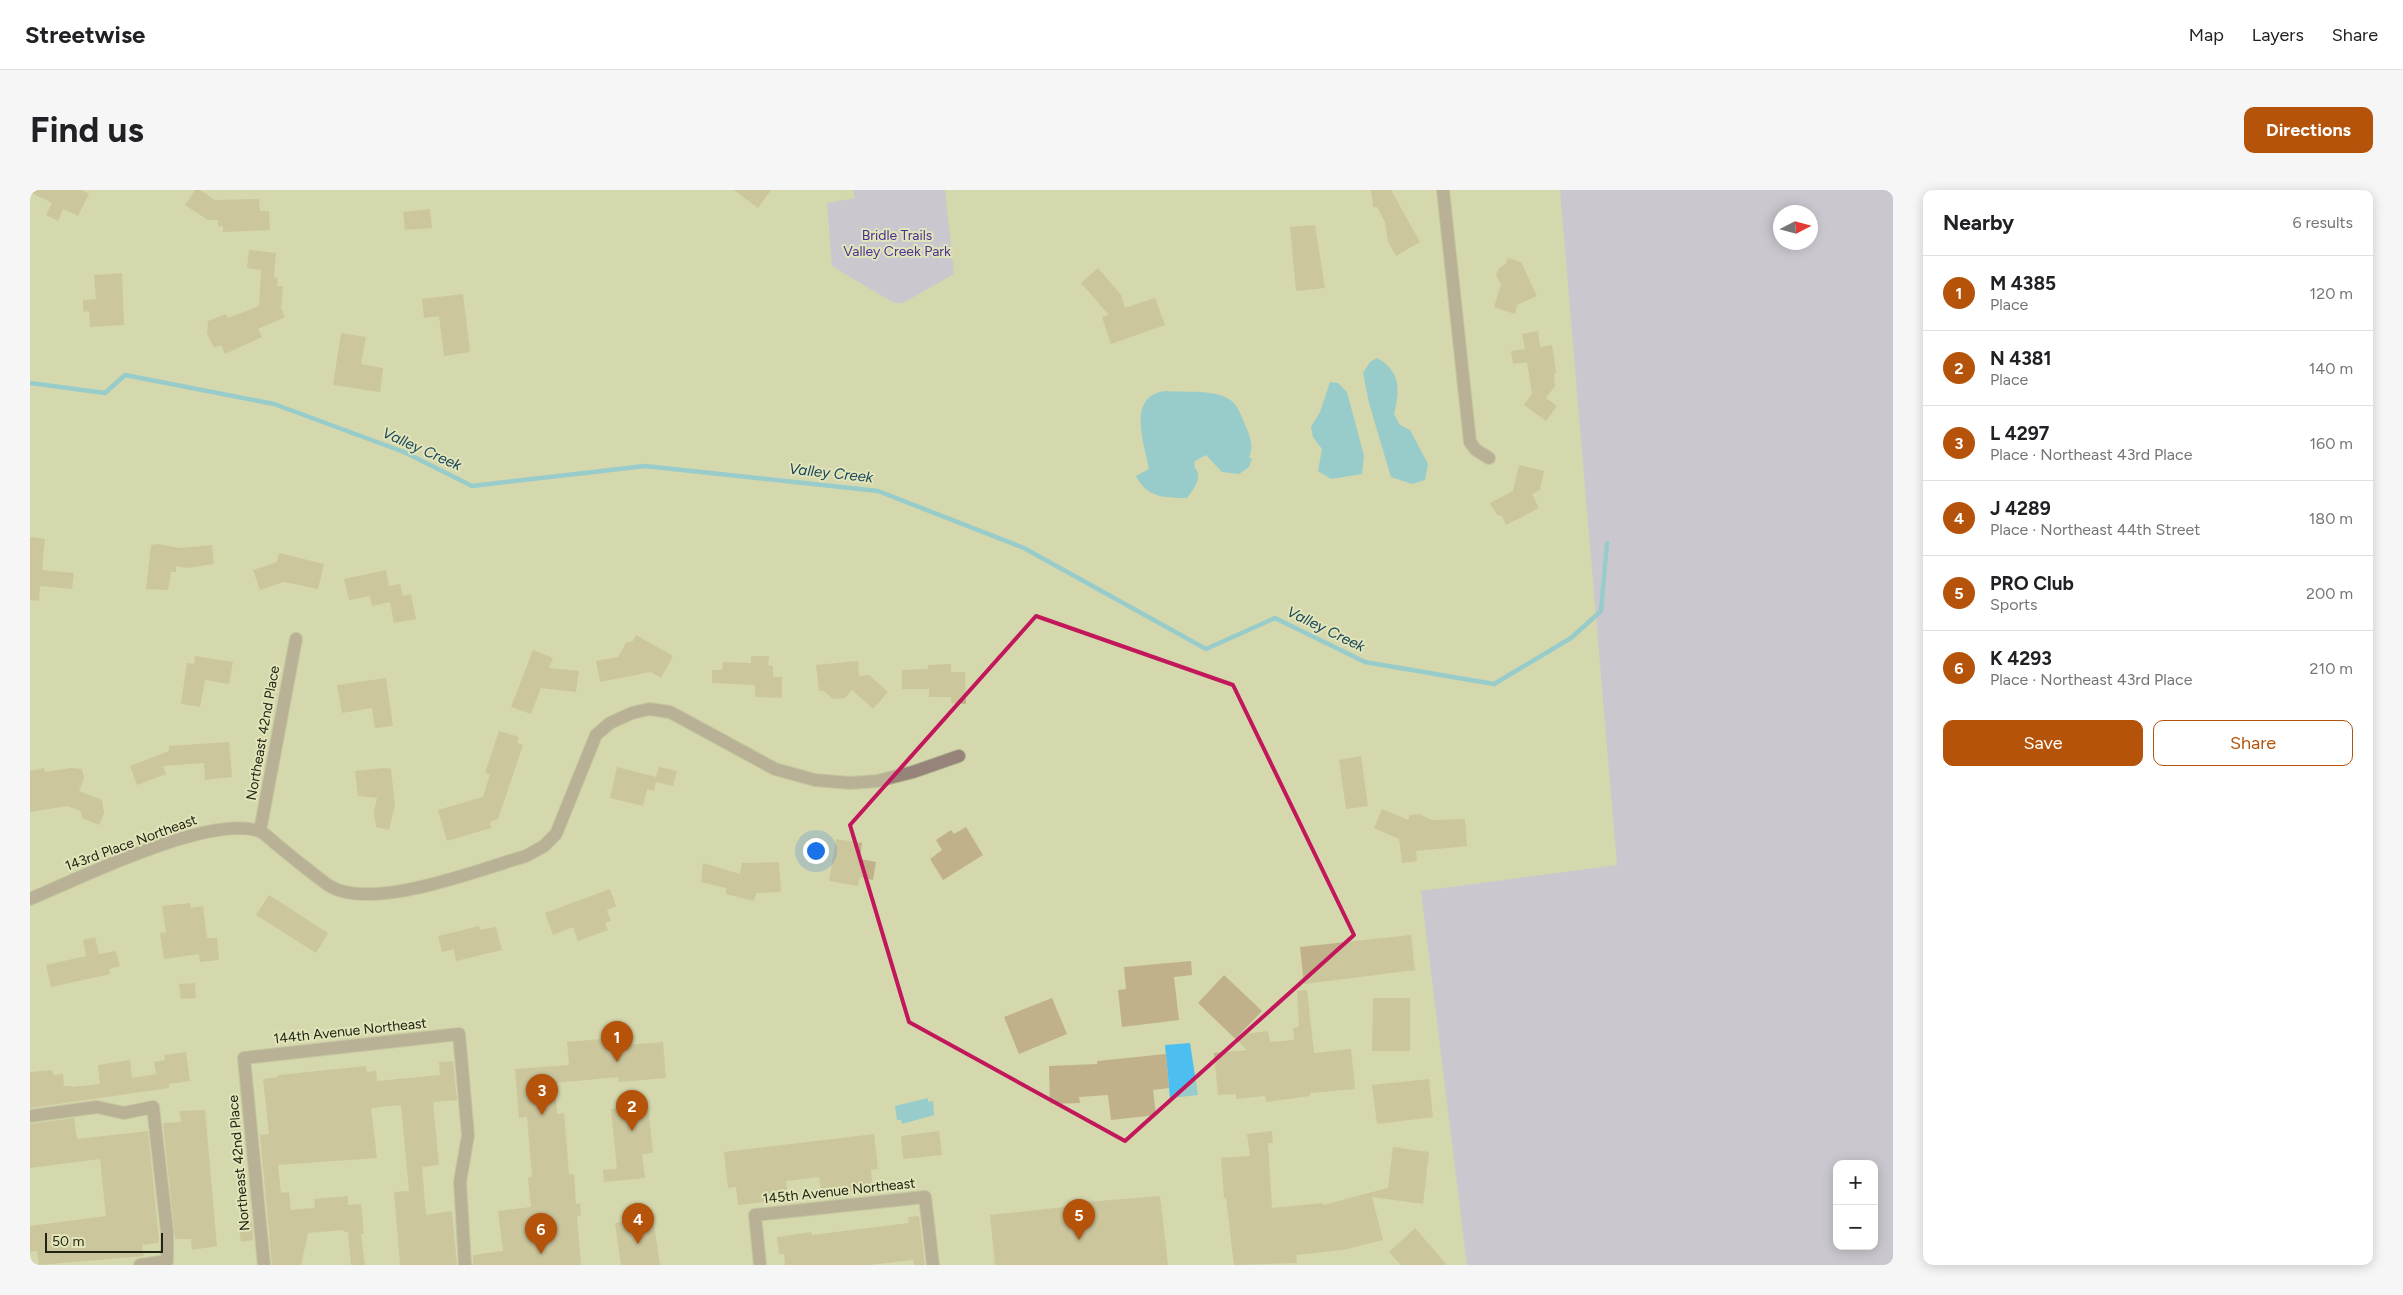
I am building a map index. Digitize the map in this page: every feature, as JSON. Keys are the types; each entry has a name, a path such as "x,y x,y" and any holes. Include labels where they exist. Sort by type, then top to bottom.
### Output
{"street":[{"path":"1444,190 1470,442 1476,450 1488,458"},
{"name":"Northeast 42nd Place","path":"260,832 296,639"},
{"path":"260,832 330,886 350,893 405,891 526,856 544,846 556,834 596,734 610,723 632,713 649,709 670,712 775,769 815,780 850,783 877,781 913,772 959,756"},
{"name":"143rd Place Northeast","path":"30,899 100,869 200,832 229,828 260,832"},
{"name":"144th Avenue Northeast","path":"244,1058 459,1034 468,1135 460,1182 465,1265"},
{"name":"Northeast 42nd Place","path":"244,1058 264,1265"},
{"path":"30,1116 97,1107 124,1113 153,1107 167,1231 167,1261 140,1265"},
{"name":"145th Avenue Northeast","path":"760,1265 755,1215 925,1197 934,1265"}],"highlighted area":[{"path":"1036,616 1233,685 1354,935 1125,1141 909,1022 850,825"}],"green space":[{"name":"Bridle Trails Valley Creek Park","path":"853,190 945,190 954,274 903,303 894,303 832,266 827,203 855,198"},
{"path":"1560,190 1893,190 1893,1265 1467,1265 1421,891 1617,865"}],"water":[{"path":"1377,358 1385,363 1395,375 1398,389 1394,414 1400,425 1410,430 1428,464 1425,480 1412,484 1391,477 1369,403 1363,373 1370,362"},
{"path":"1330,382 1338,383 1347,392 1364,456 1362,474 1331,479 1318,471 1322,449 1313,437 1311,427 1320,412"},
{"path":"1166,391 1211,393 1228,398 1234,403 1238,408 1250,438 1251,449 1249,457 1252,459 1249,467 1239,474 1222,472 1206,455 1195,461 1198,474 1197,481 1187,498 1164,497 1151,493 1146,489 1136,476 1149,469 1142,434 1142,411 1146,401 1154,394"},
{"path":"1190,1043 1198,1095 1170,1098 1165,1045"},
{"path":"928,1098 928,1102 933,1101 934,1115 902,1124 901,1120 897,1120 895,1106"}],"building":[{"path":"30,190 81,190 89,194 78,216 63,209 58,221 46,215 52,203 30,192"},
{"path":"195,190 200,190 215,200 259,199 260,211 269,211 270,230 223,232 223,226 218,227 218,220 208,220 185,205"},
{"path":"734,190 771,190 758,208"},
{"path":"1371,190 1391,190 1420,242 1396,256 1388,242 1385,222 1377,207 1373,207"},
{"path":"430,209 432,228 405,230 403,212"},
{"path":"1315,225 1325,288 1296,291 1290,227"},
{"path":"249,250 276,253 274,277 278,278 277,286 283,286 281,308 285,317 258,329 262,337 225,354 221,345 214,348 207,333 208,321 226,314 228,318 259,306 261,270 247,268"},
{"path":"1508,258 1521,262 1537,296 1517,305 1515,314 1494,307 1501,284 1496,275 1499,268 1506,264"},
{"path":"1098,268 1121,295 1125,308 1155,298 1165,325 1111,344 1102,317 1109,315 1081,283"},
{"path":"122,273 124,325 90,327 89,311 83,312 83,300 96,299 94,275"},
{"path":"463,294 470,352 444,356 439,316 424,318 422,299"},
{"path":"1538,331 1540,347 1552,345 1556,372 1554,376 1555,386 1546,398 1557,406 1546,421 1524,405 1532,394 1527,362 1513,364 1511,351 1525,349 1522,334"},
{"path":"341,333 366,337 361,364 383,368 380,392 333,385"},
{"path":"1519,465 1544,471 1540,490 1532,494 1539,508 1506,525 1502,516 1497,515 1490,503 1513,491"},
{"path":"30,537 45,539 42,570 74,573 72,589 40,586 39,601 30,600"},
{"path":"158,544 180,548 212,545 214,564 187,568 176,566 176,572 171,572 168,590 146,589 151,545"},
{"path":"279,553 324,564 318,589 284,582 260,590 253,570 277,562"},
{"path":"386,570 389,586 400,584 403,596 411,594 416,619 394,623 390,602 372,606 370,596 349,600 344,579"},
{"path":"636,635 673,656 661,678 651,672 600,682 596,661 618,657 626,643 633,641"},
{"path":"533,650 553,658 549,668 579,671 576,692 541,688 531,714 511,707"},
{"path":"195,656 233,662 229,684 205,680 200,707 181,704 187,663 194,664"},
{"path":"751,656 769,656 768,665 773,666 773,677 782,677 782,698 755,697 755,685 712,683 712,670 722,670 723,662 751,663"},
{"path":"858,661 859,676 869,675 888,692 873,709 852,690 845,698 833,699 824,691 819,691 816,665"},
{"path":"951,664 951,672 965,672 966,704 951,703 951,697 929,697 929,689 902,689 902,670 928,669 928,665"},
{"path":"386,678 393,726 375,728 372,708 342,713 337,685"},
{"path":"499,731 519,737 517,743 523,745 498,819 490,822 491,828 447,841 438,810 483,797 490,774 485,773"},
{"path":"229,742 232,777 205,780 204,763 163,766 166,774 137,785 130,766 169,751 169,746"},
{"path":"1361,756 1368,806 1346,809 1339,760"},
{"path":"617,767 656,777 659,767 677,771 673,786 656,782 654,791 647,789 643,806 610,798"},
{"path":"44,768 45,772 71,768 82,769 84,778 79,791 102,800 104,813 99,825 82,818 81,811 67,806 30,812 30,771"},
{"path":"391,769 395,805 389,830 376,827 374,812 377,798 358,796 355,771"},
{"path":"1382,809 1408,820 1410,815 1419,814 1432,820 1465,819 1467,846 1416,851 1417,861 1402,863 1399,839 1374,828"},
{"path":"966,827 983,855 943,880 930,859 942,850 936,840 951,830 954,834"},
{"path":"836,839 862,843 860,859 876,862 873,880 860,877 858,886 829,881"},
{"path":"779,862 781,892 756,893 754,901 726,894 726,888 701,882 703,863 740,874 742,863"},
{"path":"610,889 616,906 607,910 611,921 605,923 608,930 578,941 573,927 553,935 545,913"},
{"path":"269,895 328,933 316,953 256,915"},
{"path":"190,903 191,908 203,906 207,938 217,938 219,960 200,962 199,954 164,959 160,933 166,932 162,906"},
{"path":"479,926 480,930 496,927 502,950 456,961 454,949 442,952 438,936"},
{"path":"1411,935 1415,970 1304,984 1300,947"},
{"path":"95,937 99,954 116,951 120,966 109,969 110,974 51,987 46,965 86,956 83,940"},
{"path":"1191,961 1192,975 1174,977 1179,1020 1122,1027 1118,990 1126,989 1124,967"},
{"path":"1224,975 1262,1011 1239,1035 1268,1031 1270,1042 1294,1040 1293,1028 1299,1027 1297,991 1307,990 1314,1053 1351,1049 1355,1089 1310,1093 1310,1096 1266,1102 1265,1096 1236,1099 1236,1094 1218,1095 1214,1053 1247,1050 1198,1003"},
{"path":"195,983 196,998 181,999 179,984"},
{"path":"1052,998 1067,1034 1019,1054 1004,1017"},
{"path":"1373,998 1410,998 1410,1051 1372,1051"},
{"path":"614,1038 615,1046 663,1042 666,1078 618,1082 618,1077 555,1083 557,1114 564,1113 569,1174 574,1174 576,1204 580,1203 581,1216 577,1216 581,1265 473,1265 473,1255 503,1251 498,1211 531,1207 528,1178 532,1177 527,1117 519,1118 515,1069 569,1065 567,1042"},
{"path":"186,1052 190,1081 169,1084 169,1088 30,1108 30,1072 52,1070 53,1075 63,1074 64,1086 100,1084 98,1065 130,1060 132,1078 156,1074 154,1062 165,1060 164,1055"},
{"path":"1166,1054 1169,1088 1153,1090 1156,1115 1111,1120 1108,1095 1079,1097 1080,1103 1050,1104 1049,1066 1097,1064 1097,1061"},
{"path":"453,1061 457,1100 433,1102 439,1165 422,1167 426,1215 452,1211 457,1265 400,1265 394,1192 409,1191 401,1105 371,1108 377,1158 278,1165 281,1193 289,1192 291,1210 315,1208 314,1199 348,1196 348,1205 361,1204 364,1234 361,1234 365,1265 351,1265 348,1232 344,1230 308,1233 301,1265 272,1265 260,1135 269,1134 263,1079 279,1075 366,1066 367,1072 376,1071 377,1081 440,1075 439,1062"},
{"path":"1429,1079 1433,1117 1377,1124 1372,1085"},
{"path":"648,1106 653,1153 642,1154 645,1178 604,1182 603,1170 617,1169 611,1109"},
{"path":"205,1110 217,1246 192,1250 191,1239 175,1239 163,1123 181,1122 179,1111"},
{"path":"74,1118 77,1139 148,1131 159,1240 158,1243 142,1245 144,1256 39,1265 37,1251 30,1252 30,1226 106,1216 100,1159 30,1168 30,1124"},
{"path":"939,1131 942,1155 903,1159 901,1136"},
{"path":"1272,1131 1273,1143 1268,1143 1272,1208 1323,1203 1323,1205 1388,1188 1393,1147 1429,1152 1423,1204 1372,1197 1383,1240 1343,1250 1296,1255 1297,1263 1234,1265 1226,1198 1224,1198 1221,1158 1250,1156 1247,1134"},
{"path":"874,1134 878,1169 871,1170 873,1189 822,1195 819,1177 786,1181 788,1199 738,1205 736,1187 728,1188 724,1152"},
{"path":"1160,1196 1168,1265 995,1265 990,1215 1074,1206 1074,1203"},
{"path":"919,1216 925,1265 914,1265 913,1260 869,1265 785,1265 784,1254 779,1254 777,1237 811,1232 812,1235 909,1223 908,1217"},
{"path":"653,1218 660,1265 621,1265 615,1223"},
{"path":"252,1221 253,1240 241,1242 238,1223"},
{"path":"1415,1228 1447,1265 1401,1265 1389,1252"}],"waterway":[{"name":"Valley Creek","path":"30,383 105,393 125,375 274,404 404,452 472,486 645,466 878,491 1024,548 1206,649 1275,618 1365,662 1494,684 1571,638 1601,611 1607,543"}],"place":[{"name":"M 4385","path":"617,1062"},
{"name":"L 4297","path":"542,1115"},
{"name":"N 4381","path":"632,1131"},
{"name":"PRO Club","path":"1079,1240"},
{"name":"J 4289","path":"638,1244"},
{"name":"K 4293","path":"541,1254"}]}
